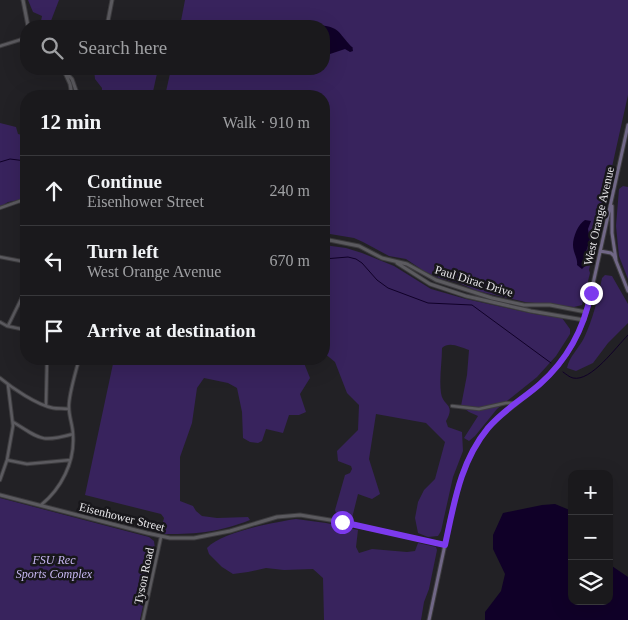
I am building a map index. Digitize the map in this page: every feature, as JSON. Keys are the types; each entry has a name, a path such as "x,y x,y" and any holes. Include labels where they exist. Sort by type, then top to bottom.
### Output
{"main road":[{"name":"West Orange Avenue","path":"429,620 457,490 468,460 489,428 555,369 571,346 584,320 628,125"},
{"path":"613,194 612,229 616,260 628,291"},
{"path":"600,251 611,253 616,260"}],"street":[{"path":"23,0 27,20"},
{"path":"108,20 112,0"},
{"path":"0,46 20,40"},
{"path":"66,75 71,90"},
{"path":"68,75 76,90"},
{"path":"0,208 20,201"},
{"name":"Paul Dirac Drive","path":"330,241 355,245 404,267 430,284 459,294 531,311 584,320"},
{"path":"0,257 20,261"},
{"name":"Paul Dirac Drive","path":"390,260 407,264 441,282 492,298 524,305 550,305 586,312"},
{"path":"8,326 20,301"},
{"path":"0,322 20,329"},
{"path":"46,406 47,365"},
{"path":"40,506 58,487 65,475 70,460 73,434 69,409 78,365"},
{"path":"0,378 8,385 46,406 69,409"},
{"path":"0,480 7,460 13,422 8,385"},
{"path":"452,406 479,409 506,402 516,403"},
{"path":"13,422 42,439 55,439 73,434"},
{"path":"7,460 27,464 70,460"},
{"name":"Eisenhower Street","path":"0,495 161,536 179,538 202,537 278,517 300,515 445,545"},
{"name":"Tyson Road","path":"143,620 161,536"}],"green space":[{"path":"28,0 59,0 51,20 41,20 42,16 33,12"},
{"path":"185,0 628,0 628,95 582,305 574,307 525,302 477,291 459,283 439,278 406,259 389,256 354,238 330,234 330,90 166,90 170,75 330,75 330,20 181,20"},
{"path":"95,75 157,75 153,90 102,90"},
{"path":"0,123 16,127 18,134 20,134 20,200 8,202 0,207"},
{"path":"623,186 628,187 628,279 619,256 616,226 619,189"},
{"path":"330,246 362,253 394,266 431,289 466,299 534,314 562,318 570,329 570,334 556,356 537,377 497,409 469,441 464,438 478,416 461,406 467,375 469,350 451,345 442,348 441,393 450,411 446,421 448,427 462,432 463,451 453,477 441,531 438,536 428,537 418,533 415,518 418,502 424,490 435,479 445,442 426,423 376,414 369,459 380,494 372,499 358,494 352,518 347,519 337,516 335,510 345,475 350,473 352,469 351,466 338,461 337,451 358,430 359,405 347,393 335,362 330,358"},
{"path":"605,275 612,276 628,304 628,323 608,343 593,363 576,371 567,368 587,331 602,278"},
{"path":"113,365 305,365 310,378 300,394 306,412 299,415 289,415 283,433 266,429 262,441 258,443 250,442 243,438 242,412 237,388 228,383 204,378 197,388 192,423 180,457 180,501 193,506 202,516 217,518 248,517 250,520 209,532 166,534 162,533 161,530 164,518 161,514 85,495"},
{"name":"FSU Rec Sports Complex","path":"0,498 149,537 154,541 155,549 140,620 0,620"},
{"path":"296,519 358,530 356,547 359,553 372,549 415,551 418,543 436,547 429,589 424,602 421,620 324,620 323,578 313,569 284,570 266,568 233,574 222,567 209,554 207,548 224,537 249,529"}],"shaded area":[{"path":"330,27 339,32 352,47 353,51 350,52 345,49 330,54"},
{"path":"585,220 591,221 588,229 590,239 586,252 586,265 582,269 577,265 573,245 576,231"},
{"path":"555,504 568,509 568,605 613,605 613,567 628,577 628,620 485,620 485,612 501,591 505,574 493,549 493,535 503,513"}],"waterway":[{"path":"0,162 10,159 20,160"},
{"path":"330,258 348,257 356,259 388,288 428,303 472,305 551,363"},
{"path":"563,372 573,378 588,375 628,335"}],"route":[{"path":"342,522 445,545 459,482 472,451 500,415 540,384 563,359 582,324 591,293"}]}
